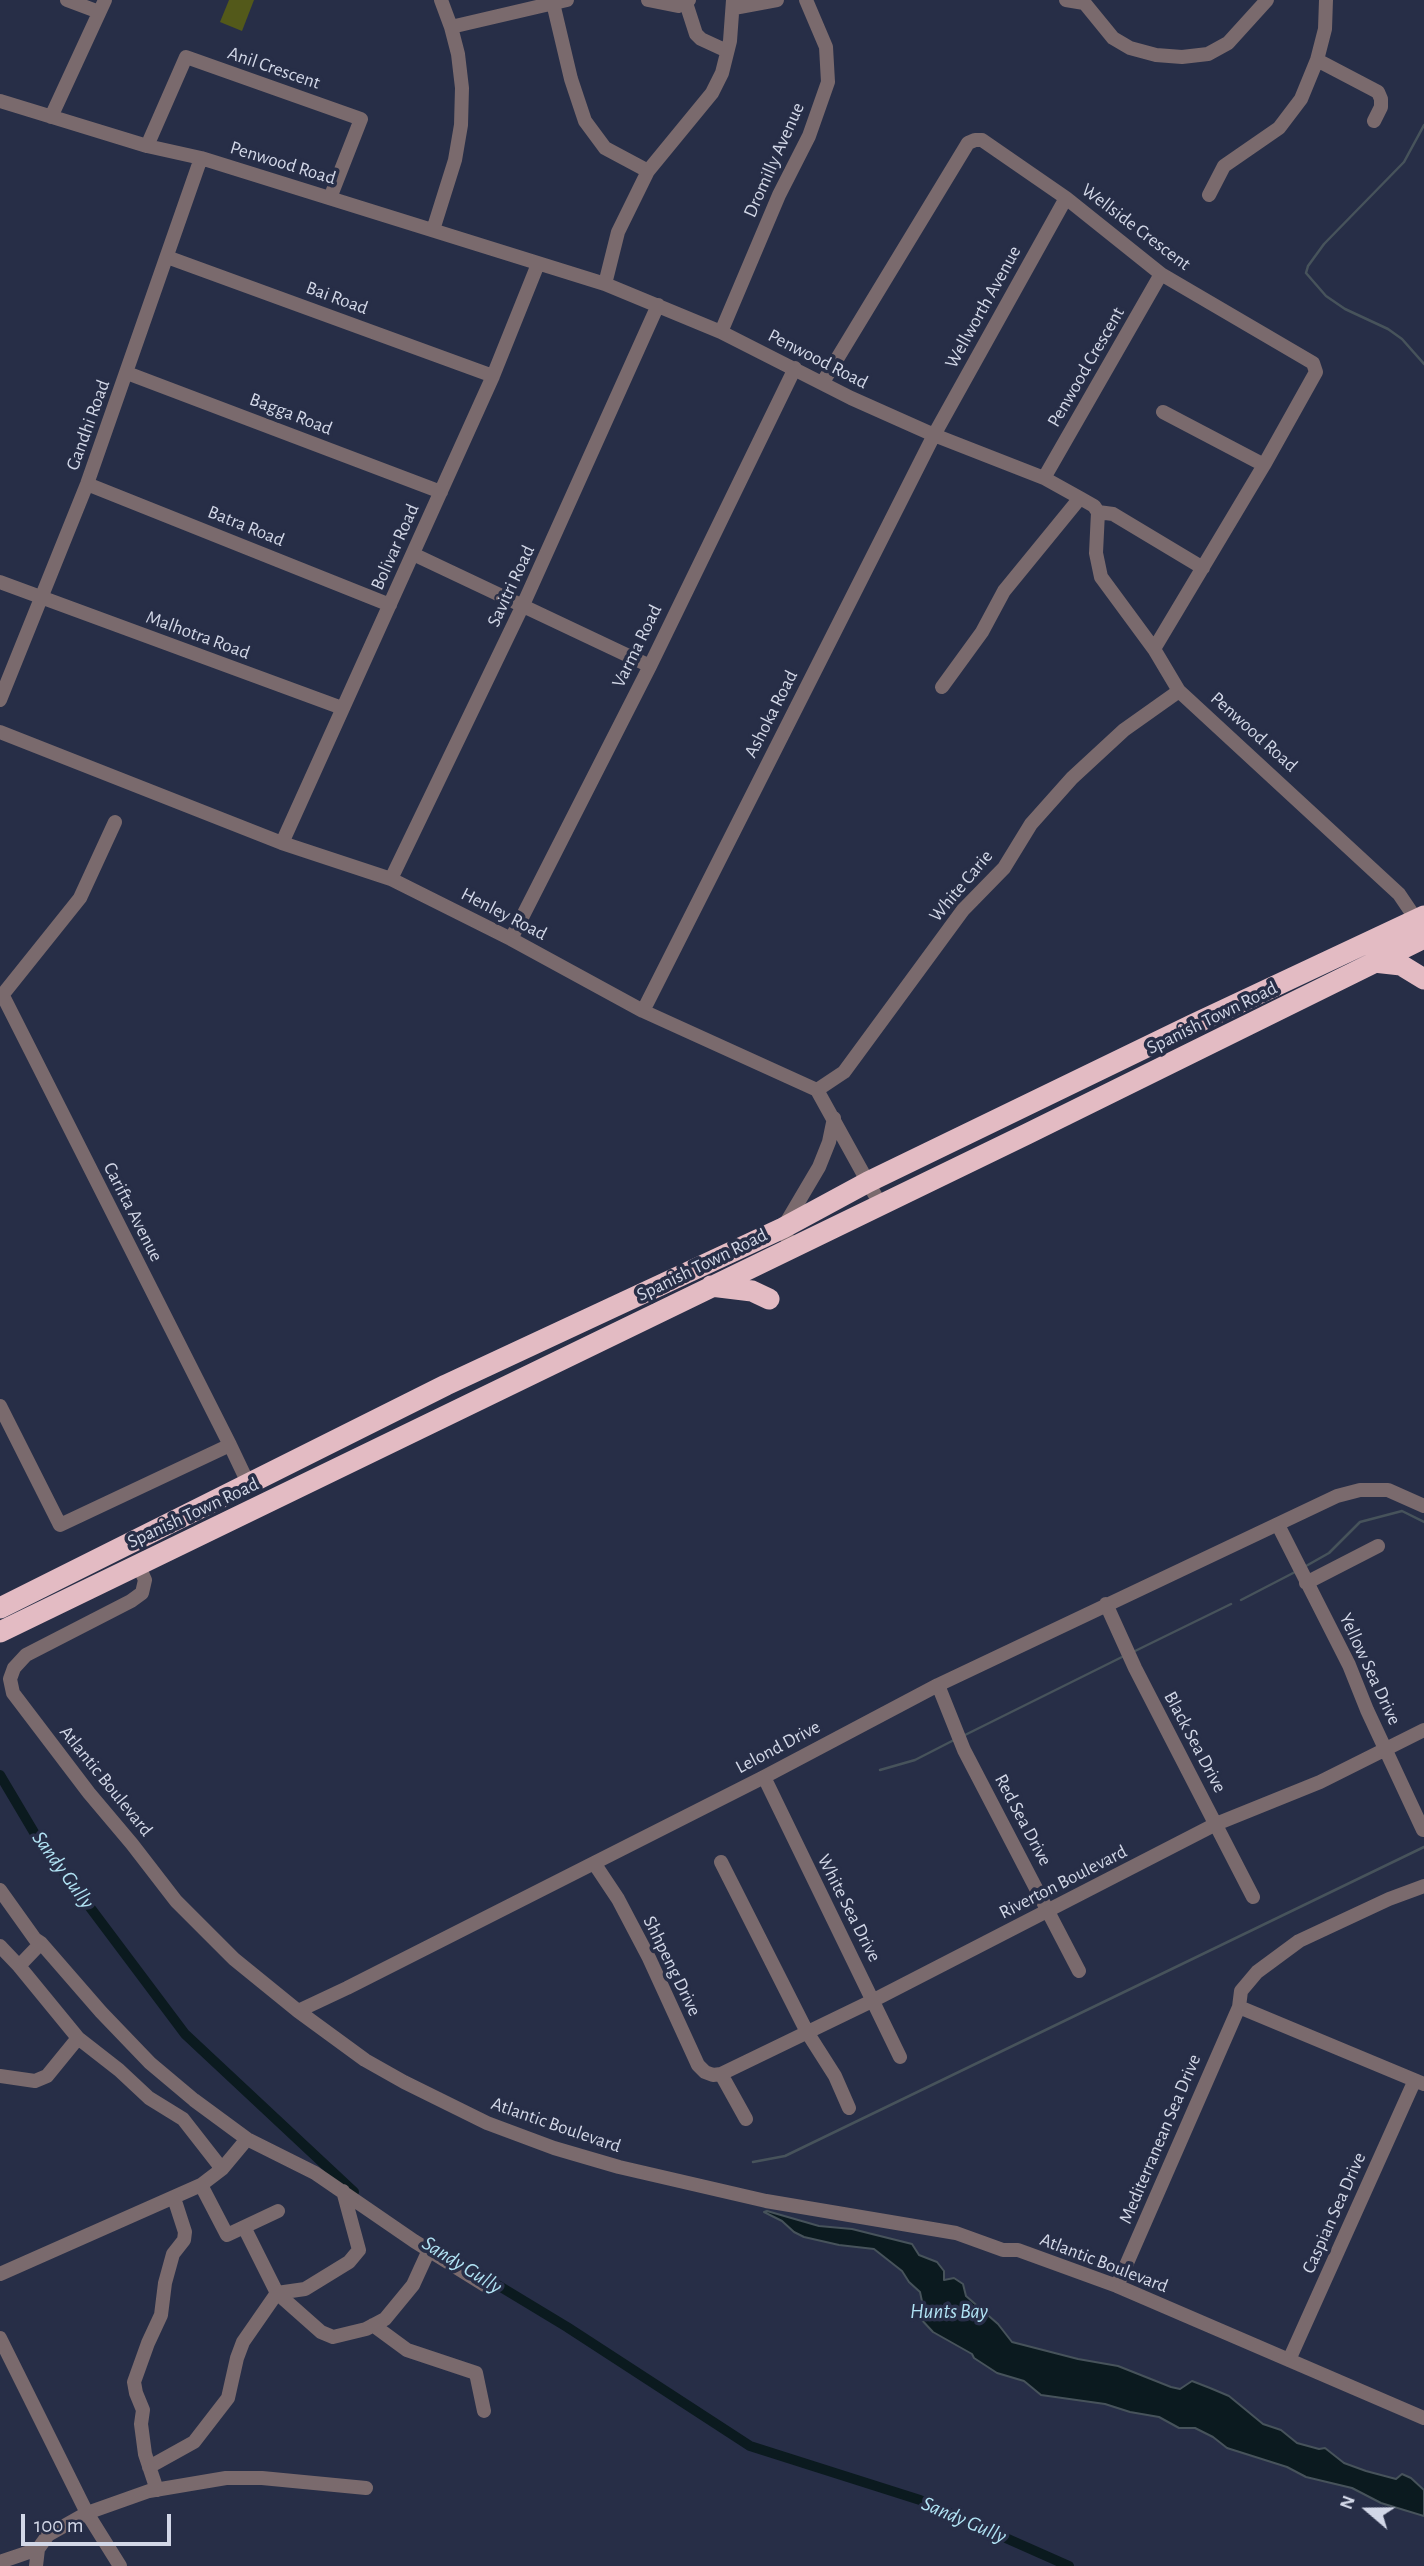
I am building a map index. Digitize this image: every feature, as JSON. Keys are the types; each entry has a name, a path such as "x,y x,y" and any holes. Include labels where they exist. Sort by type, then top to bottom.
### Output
{"highway":[{"name":"Spanish Town Road","path":"2,1606 446,1385 787,1237 880,1204 1373,962 1423,930"},
{"name":"Spanish Town Road","path":"8,1629 711,1286 868,1182 1192,1025 1423,930"},
{"path":"1373,962 1401,965 1424,979"},
{"path":"1027,1106 1036,1111 1175,1056 1184,1057"},
{"path":"711,1286 752,1291 769,1299"},
{"path":"446,1385 459,1408"}],"street":[{"path":"51,117 102,6 67,0"},
{"path":"433,230 455,160 461,125 462,88 451,27 441,0"},
{"path":"648,0 678,6 687,1 696,34 707,44 727,51"},
{"path":"605,284 618,232 648,171 712,93 722,73 734,4 777,0"},
{"name":"Dromilly Avenue","path":"721,332 779,195 809,136 828,82 826,47 806,0"},
{"path":"1066,0 1083,2 1114,38 1130,48 1156,55 1182,57 1208,54 1228,43 1267,0"},
{"path":"1209,195 1224,166 1268,136 1290,117 1311,79 1317,60 1325,29 1326,0"},
{"path":"451,27 560,1 571,79 584,121 606,148 648,171"},
{"name":"Anil Crescent","path":"147,146 186,57 361,119 330,198"},
{"path":"1317,60 1378,92 1381,107 1374,121"},
{"name":"Penwood Road","path":"0,101 147,146 201,158 605,284 721,332 851,398 934,435 1044,478 1094,506 1098,512 1096,553 1101,577 1154,649 1179,691 1399,894 1423,930"},
{"name":"Wellside Crescent","path":"823,382 968,143 982,140 1066,198 1161,274 1316,367 1316,372 1264,465 1154,649"},
{"name":"Gandhi Road","path":"0,700 88,484 201,158"},
{"name":"Wellworth Avenue","path":"934,435 1066,198"},
{"name":"Bai Road","path":"167,257 493,376"},
{"name":"Bolivar Road","path":"282,843 493,376 538,264"},
{"name":"Penwood Crescent","path":"1044,478 1161,274"},
{"name":"Savitri Road","path":"391,879 523,605 658,305"},
{"name":"Varma Road","path":"511,939 650,666 795,368"},
{"name":"Bagga Road","path":"127,373 441,492"},
{"path":"1163,412 1264,465"},
{"name":"Ashoka Road","path":"643,1011 934,435"},
{"name":"Batra Road","path":"88,484 390,605"},
{"path":"942,687 982,632 1004,591 1080,498"},
{"path":"1098,512 1113,514 1203,568"},
{"path":"412,554 650,666"},
{"name":"Malhotra Road","path":"0,582 342,708"},
{"name":"White Carie","path":"817,1090 844,1072 963,910 1004,868 1031,824 1072,778 1124,730 1179,691"},
{"name":"Henley Road","path":"0,732 282,843 391,879 511,939 643,1011 817,1090"},
{"path":"1,997 80,898 114,822"},
{"name":"Carifta Avenue","path":"1,997 249,1485"},
{"path":"817,1090 880,1204"},
{"path":"787,1237 829,1142 834,1118"},
{"path":"0,1406 60,1525 230,1445"},
{"name":"Lelond Drive","path":"298,2011 764,1777 938,1685 1337,1496 1360,1490 1388,1490 1424,1506"},
{"name":"Yellow Sea Drive","path":"1278,1525 1349,1665 1423,1830"},
{"path":"1306,1583 1378,1546"},
{"name":"Atlantic Boulevard","path":"138,1564 145,1580 142,1593 26,1656 13,1668 10,1679 13,1693 176,1902 234,1959 298,2011 365,2060 487,2123 554,2148 619,2167 766,2201 956,2233 1003,2250 1018,2250 1117,2286 1424,2418"},
{"name":"Black Sea Drive","path":"1106,1604 1133,1664 1253,1898"},
{"name":"Red Sea Drive","path":"938,1685 964,1750 1079,1971"},
{"name":"Riverton Boulevard","path":"721,2074 1049,1912 1216,1824 1320,1782 1424,1730"},
{"name":"White Sea Drive","path":"764,1777 900,2057"},
{"path":"721,1862 807,2032 835,2076 849,2108"},
{"name":"Shhpeng Drive","path":"594,1863 618,1899 649,1958 698,2065 705,2072 721,2074"},
{"name":"Mediterranean Sea Drive","path":"1117,2286 1239,2007 1241,1991 1257,1972 1299,1941 1389,1899 1424,1886"},
{"path":"0,1890 5,1906 101,2012 150,2063 194,2100 247,2138 315,2173 488,2287"},
{"path":"19,1966 41,1943"},
{"path":"0,1946 78,2038 149,2098 183,2119 222,2169"},
{"path":"1239,2007 1419,2083"},
{"path":"0,2076 36,2081 47,2076 78,2038"},
{"path":"721,2074 746,2119"},
{"name":"Caspian Sea Drive","path":"1289,2360 1419,2083"},
{"path":"0,2273 201,2185 222,2169 247,2138"},
{"path":"201,2185 227,2235 278,2211"},
{"path":"149,2467 194,2442 228,2398 243,2342 277,2293 305,2289 349,2262 359,2250 343,2191"},
{"path":"157,2490 145,2454 141,2424 143,2410 134,2382 161,2315 165,2283 173,2254 184,2240 186,2232 174,2198"},
{"path":"244,2227 277,2293 321,2332 333,2337 385,2319 413,2285 429,2250"},
{"path":"373,2325 407,2350 476,2373 484,2411"},
{"path":"0,2338 87,2512 120,2566"},
{"path":"36,2566 38,2549 48,2535 87,2512 157,2490 226,2478 262,2478 366,2488"},
{"path":"0,2562 38,2549"}],"green space":[{"path":"229,0 254,0 242,31 220,22"}],"water":[{"name":"Hunts Bay","path":"764,2212 819,2226 852,2229 912,2244 919,2255 937,2262 944,2271 944,2280 954,2278 963,2284 966,2296 998,2324 1012,2342 1118,2366 1180,2389 1192,2381 1229,2396 1263,2424 1281,2430 1297,2443 1325,2448 1344,2463 1366,2471 1396,2479 1402,2474 1411,2478 1424,2490 1424,2516 1381,2503 1352,2488 1306,2477 1287,2467 1227,2448 1195,2428 1179,2428 1159,2417 1105,2404 1041,2395 1024,2381 997,2373 972,2354 933,2332 919,2317 918,2309 923,2306 920,2292 902,2271 874,2249 804,2237"}],"waterway":[{"path":"1424,125 1404,162 1324,244 1306,273 1326,296 1402,339 1424,364"},
{"path":"1306,1566 1329,1553 1360,1522 1402,1511 1424,1522"},
{"path":"1241,1600 1297,1571"},
{"path":"1133,1652 1231,1604"},
{"path":"963,1736 1124,1656"},
{"path":"880,1770 915,1760 954,1740"},
{"name":"Sandy Gully","path":"0,1775 35,1834 185,2034 354,2192"},
{"path":"753,2162 785,2156 1424,1847"},
{"name":"Sandy Gully","path":"481,2275 567,2327 750,2446 920,2500 1069,2566"}]}
